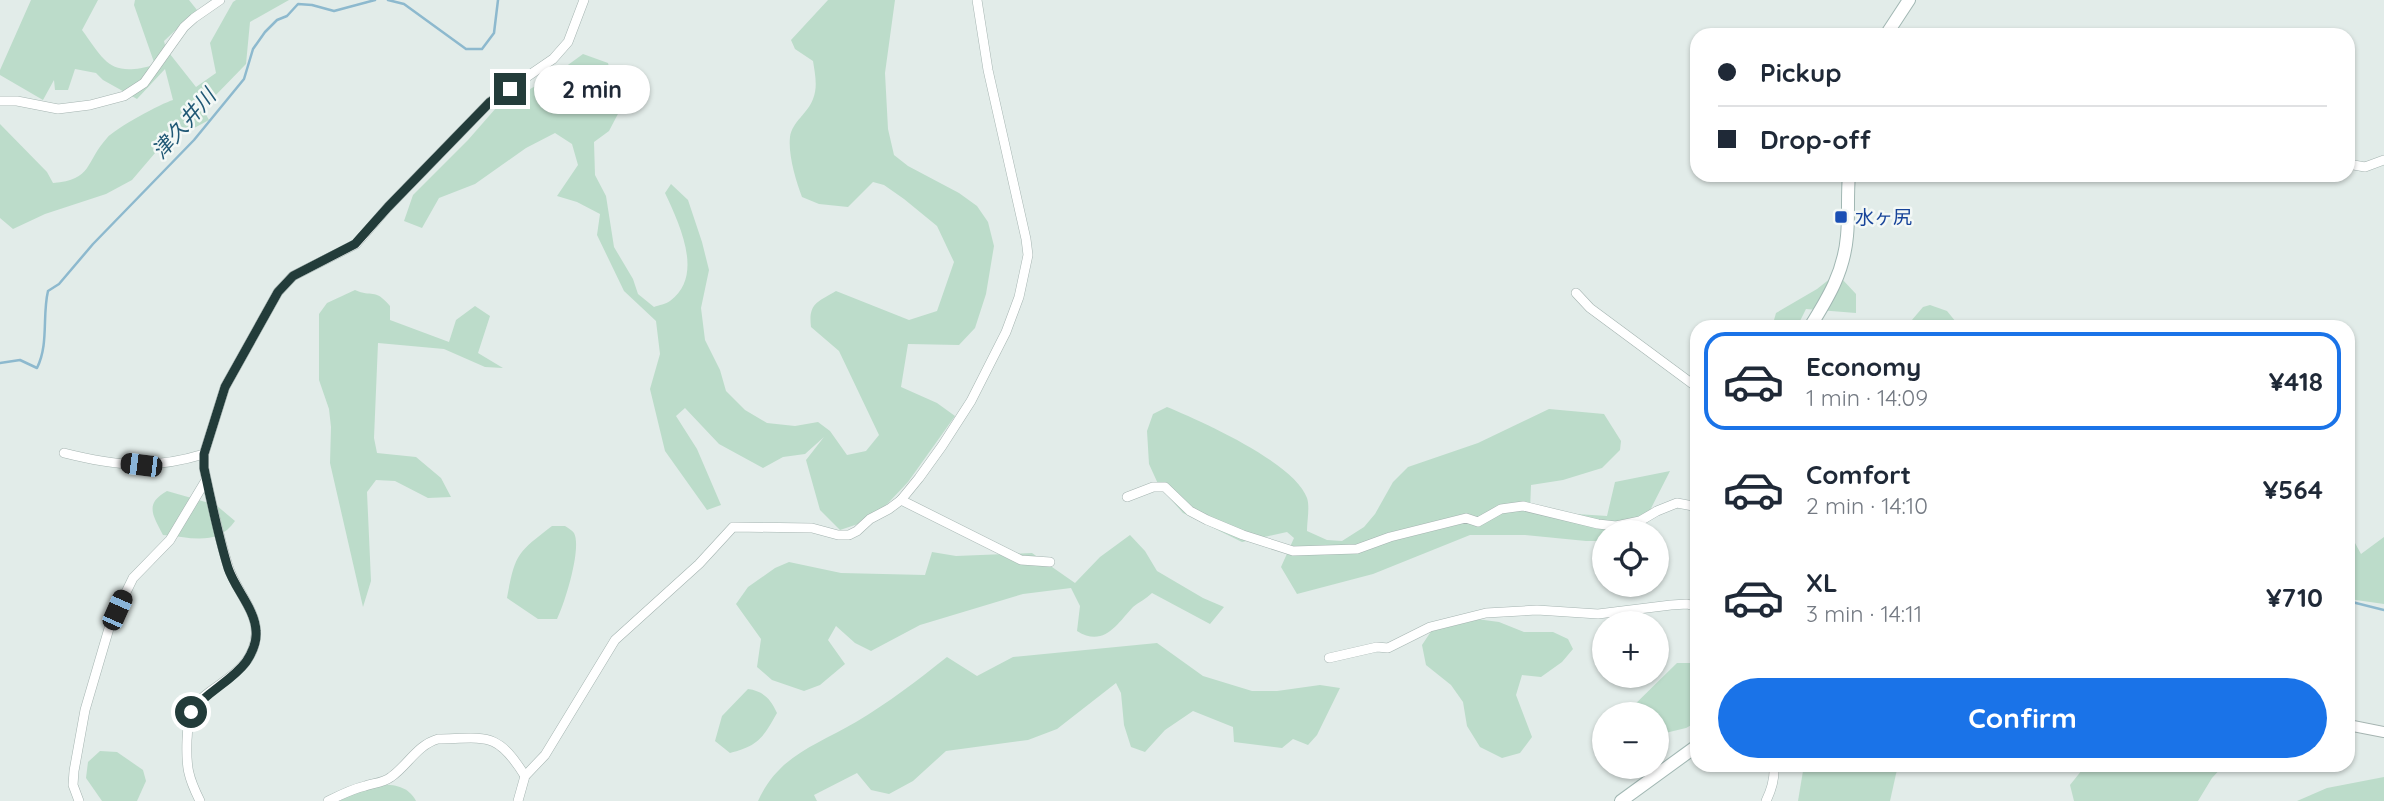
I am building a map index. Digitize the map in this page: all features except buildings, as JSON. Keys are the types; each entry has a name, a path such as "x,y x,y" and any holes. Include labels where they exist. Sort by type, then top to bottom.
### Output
{"main road":[{"path":"1891,28 1909,0"},
{"path":"1814,320 1832,292 1843,261 1847,237 1849,182"},
{"path":"1621,801 1690,752"}],"street":[{"path":"0,101 18,101 58,109 90,105 124,96 144,83 184,27 220,0"},
{"path":"200,801 186,769 188,722 191,712 247,660 255,643 256,631 254,619 228,568 206,480 204,454 225,387 278,292 293,276 355,244 490,102 553,59 568,42 584,0"},
{"path":"515,799 525,776 545,755 615,640 699,565 733,527 812,528 838,536 857,531 870,519 901,500 942,446 977,391 1016,310 1028,255 1013,175 988,70 977,0"},
{"path":"2355,165 2365,167 2384,160"},
{"path":"1576,293 1590,308 1690,382"},
{"path":"64,453 141,465 170,463 204,454"},
{"path":"79,801 73,785 74,771 85,710 110,625 133,578 170,540 206,480"},
{"path":"1127,497 1153,487 1165,487 1190,511 1219,526 1280,548 1309,551 1357,549 1390,537 1466,518 1478,522 1501,509 1523,506 1611,526 1640,521 1657,510 1677,503 1690,505"},
{"path":"901,500 1021,560 1050,562"},
{"path":"1329,658 1377,647 1388,648 1430,627 1486,613 1536,610 1598,614 1690,605"},
{"path":"2355,726 2384,732"},
{"path":"328,801 363,786 383,782 393,776 422,747 438,739 489,738 515,760 525,776"},
{"path":"1766,801 1774,772"}],"green space":[{"path":"31,0 98,0 82,30 104,59 118,68 128,69 155,65 134,5 135,0 189,0 197,10 164,41 166,49 196,87 216,73 210,43 233,2 289,0 250,22 246,64 212,99 199,102 209,120 161,146 132,180 106,194 45,214 13,229 0,218 0,124 47,172 53,183 82,174 111,134 173,100 165,69 137,99 103,80 96,73 75,69 68,90 55,90 54,80 43,100 0,75"},
{"path":"828,0 895,0 885,73 888,129 894,155 977,206 988,222 994,246 986,294 975,328 959,345 908,344 901,387 937,403 955,416 908,482 873,519 840,530 820,510 806,460 824,437 805,454 783,457 763,468 719,444 685,408 676,416 697,449 721,505 707,510 665,451 650,389 660,354 656,321 624,291 597,235 600,214 577,202 557,196 578,165 572,144 555,133 526,148 475,184 439,198 422,228 404,221 413,195 496,108 550,78 583,54 608,63 620,110 609,131 594,142 595,175 606,196 614,247 633,279 638,294 654,307 664,304 680,290 686,278 686,249 677,219 665,193 671,184 688,200 702,242 709,270 701,308 705,340 720,370 726,391 745,410 767,423 795,426 818,422 830,431 847,455 866,451 879,435 839,351 811,327 813,308 836,291 909,320 937,311 954,262 937,226 884,185 873,182 848,207 819,204 802,197 791,160 790,137 813,99 816,80 813,61 795,49 791,40"},
{"path":"1831,278 1842,279 1856,294 1856,313 1806,309 1800,320 1774,320 1776,313"},
{"path":"355,290 385,300 390,306 390,320 449,342 456,320 475,306 490,316 478,353 503,368 485,367 444,349 378,343 374,438 377,453 416,457 441,478 451,497 428,498 395,481 376,480 367,492 371,581 363,607 330,463 329,409 319,380 319,314 327,303"},
{"path":"1930,305 1947,311 1954,320 1912,320 1923,307"},
{"path":"1167,407 1202,422 1285,471 1307,498 1307,531 1327,540 1342,541 1364,527 1375,514 1393,482 1408,467 1478,443 1549,409 1604,414 1621,441 1620,450 1602,468 1563,480 1531,485 1530,511 1607,516 1615,482 1670,471 1645,520 1592,520 1592,541 1525,535 1470,535 1373,574 1297,594 1281,567 1294,538 1287,532 1242,542 1183,513 1159,486 1149,464 1147,431 1153,414"},
{"path":"167,491 216,505 235,521 228,529 211,537 163,535 154,516 153,505"},
{"path":"552,526 565,526 574,533 576,551 568,589 557,619 538,619 507,598 512,572 519,556 531,542"},
{"path":"1130,535 1145,551 1157,571 1224,607 1210,624 1152,593 1133,607 1109,632 1095,637 1087,636 1077,631 1080,606 1071,588 1023,594 920,625 871,651 855,643 836,626 828,640 845,664 820,685 804,691 772,680 757,667 761,639 736,604 748,587 775,568 789,562 841,573 925,575 932,552 956,556 1032,553 1075,583 1100,557"},
{"path":"2384,537 2384,604 2355,600 2355,543 2361,554"},
{"path":"1454,616 1499,622 1524,632 1553,632 1568,639 1573,649 1562,662 1541,677 1522,675 1516,695 1532,737 1520,753 1502,758 1480,747 1467,726 1463,702 1451,685 1426,665 1422,645 1434,627"},
{"path":"1157,643 1203,676 1252,691 1277,691 1320,685 1340,688 1317,735 1308,745 1293,739 1282,748 1234,742 1233,727 1193,711 1165,730 1145,752 1131,747 1124,725 1121,693 1116,683 1057,729 1028,740 946,751 913,781 889,794 871,790 857,773 814,795 817,801 758,801 767,785 787,762 880,707 947,657 977,676 1013,657"},
{"path":"1677,663 1690,663 1690,726 1669,732 1669,702 1637,702 1652,688 1669,688 1669,671"},
{"path":"748,689 766,696 777,713 759,740 730,753 715,741 722,716"},
{"path":"100,751 117,752 143,770 146,781 137,801 102,801 86,778 88,762"},
{"path":"1803,772 1896,772 1890,801 1798,801"},
{"path":"2080,772 2218,772 2198,801 2074,801 2070,785"},
{"path":"2384,777 2384,801 2297,801 2327,788"},
{"path":"379,784 405,789 416,801 340,801 354,791"}],"waterway":[{"name":"津久井川","path":"0,363 20,360 37,368 43,349 48,291 59,284 93,244 194,140 244,79 253,49 277,20 287,16 298,4 334,11 375,0"},
{"name":"津久井川","path":"388,0 404,4 466,49 482,49 494,33 498,0"},
{"path":"2355,603 2384,610"}],"place":[{"name":"水ヶ尻","path":"1841,217"}],"route":[{"path":"191,712 197,704 235,674 247,660 255,643 254,619 228,568 204,468 204,454 215,416 234,369 278,292 293,276 355,244 490,102 510,89"}]}
